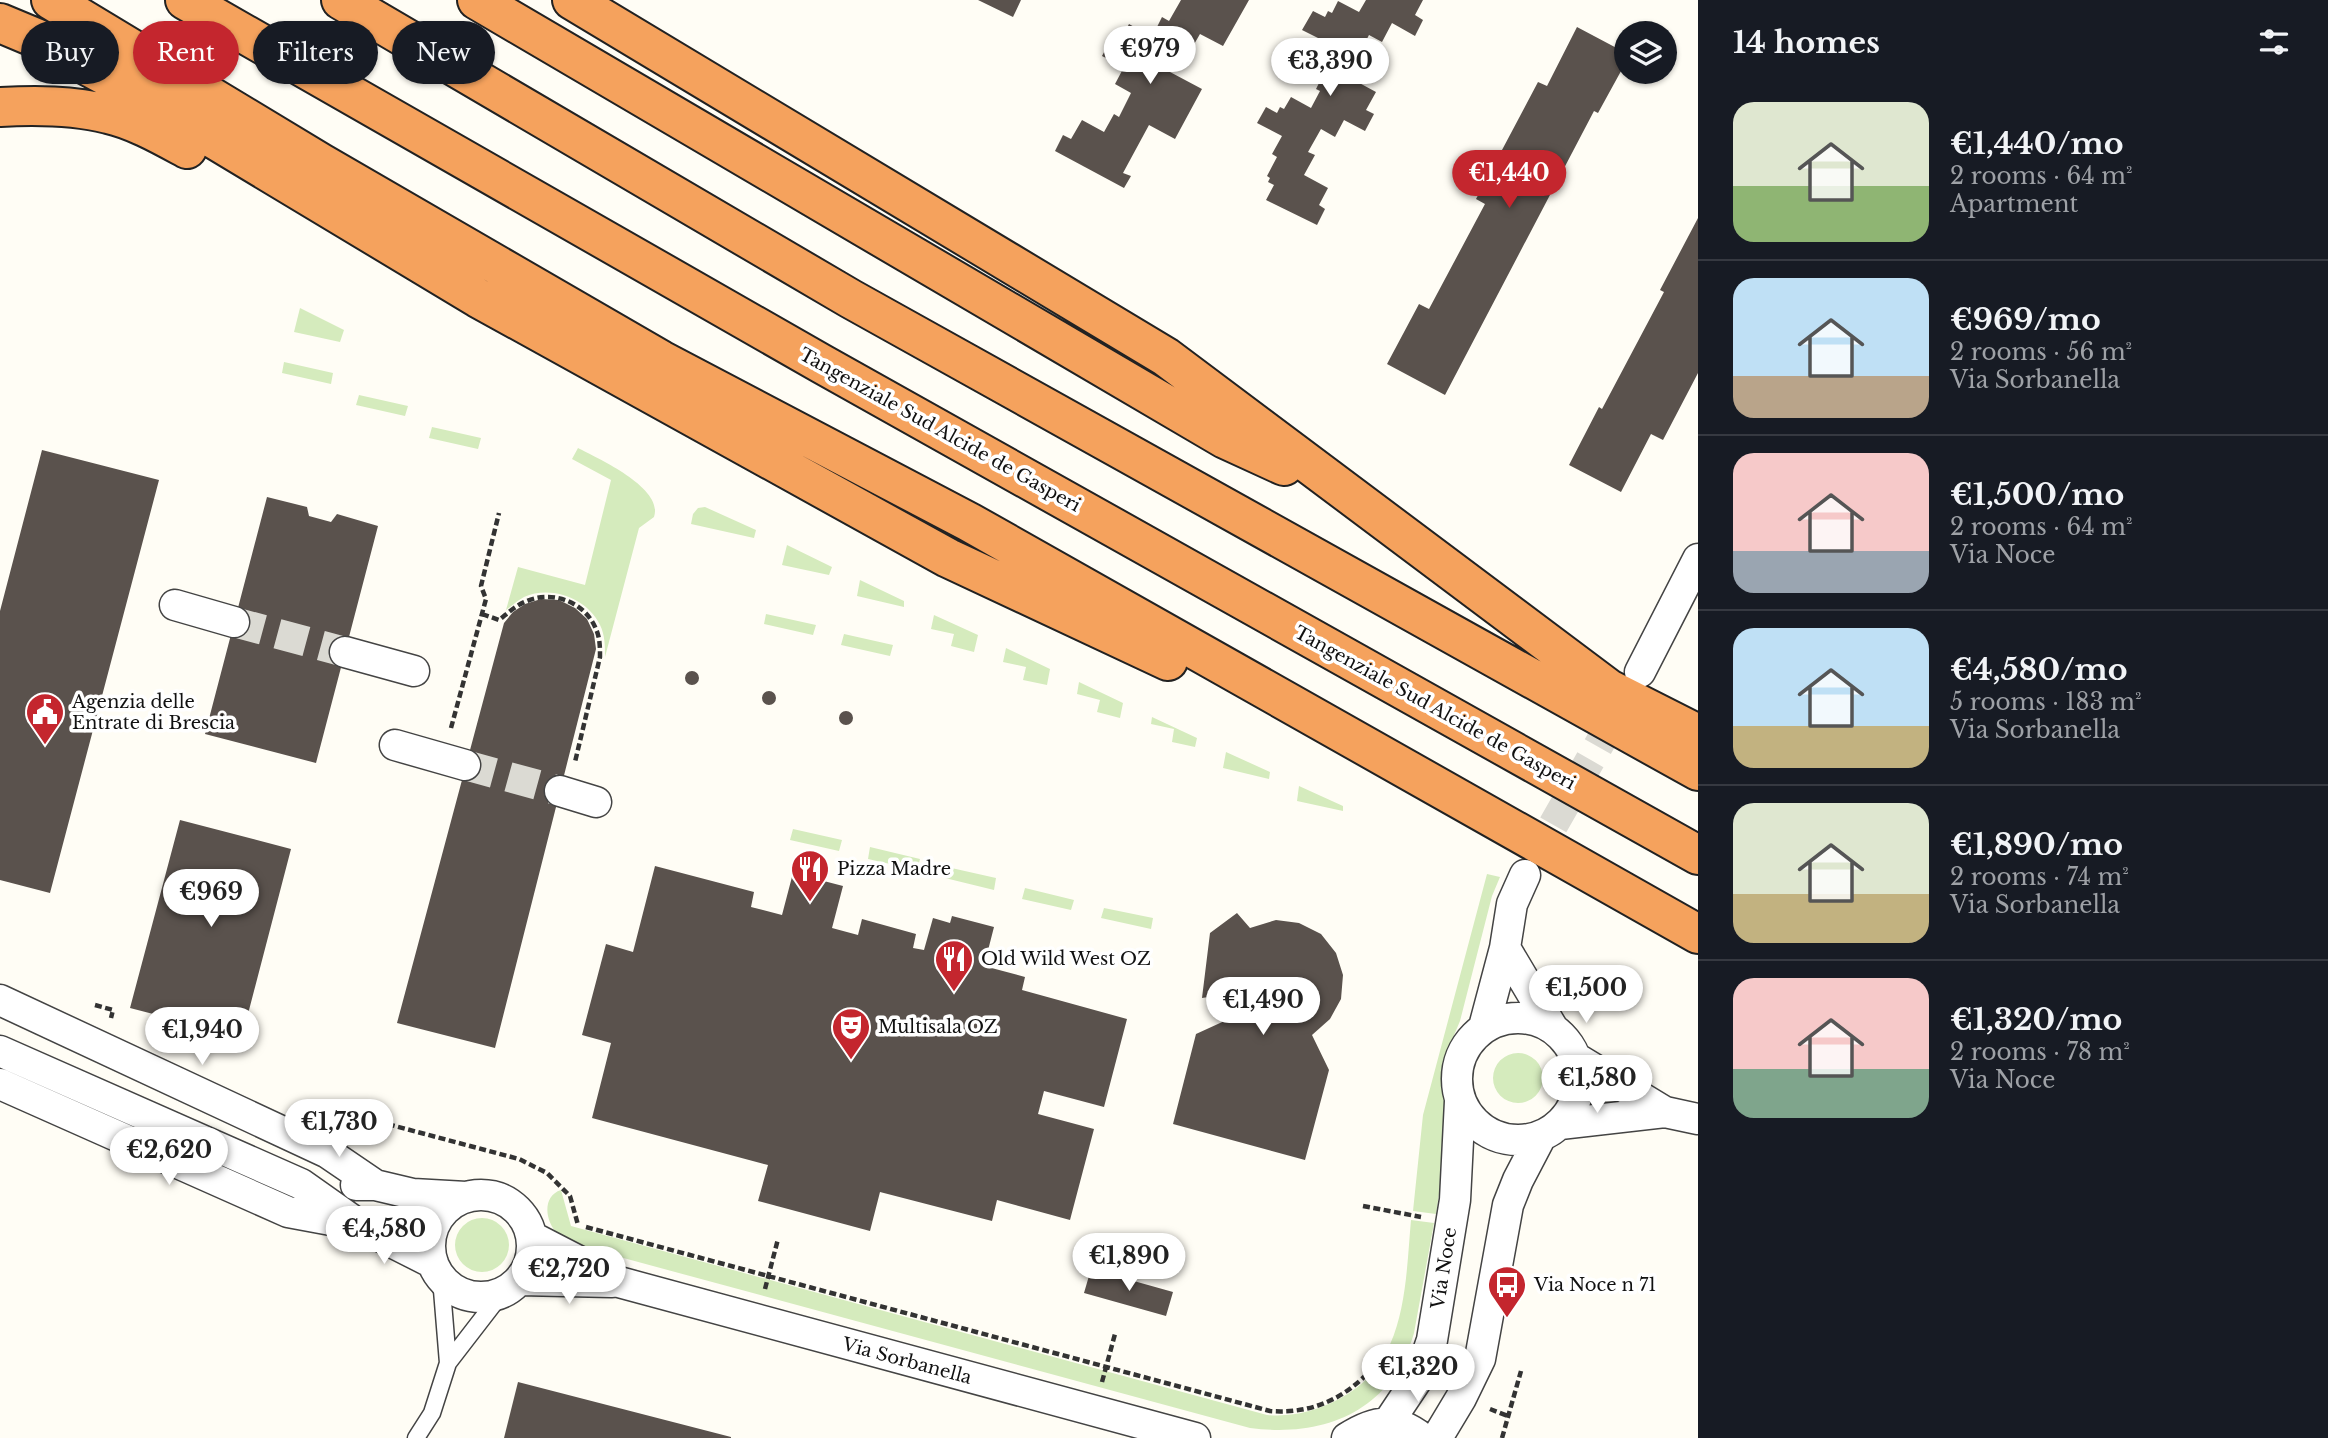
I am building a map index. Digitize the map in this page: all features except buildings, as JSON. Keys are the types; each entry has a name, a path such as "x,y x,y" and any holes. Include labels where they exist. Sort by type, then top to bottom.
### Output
{"highway":[{"path":"51,0 321,163 661,360 969,522 1698,934"},
{"name":"Tangenziale Sud Alcide de Gasperi","path":"185,0 822,364 1698,855"},
{"path":"341,0 851,299 1698,771"},
{"path":"477,0 1224,439 1350,496"},
{"path":"572,0 1166,357 1609,689 1698,734"},
{"path":"0,23 36,38 134,91 478,298 948,558 1223,686 1363,745"},
{"path":"0,107 46,105 110,114 164,136 409,278 478,298"}],"street":[{"path":"1640,672 1698,559"},
{"path":"174,605 234,622"},
{"path":"345,652 414,671"},
{"path":"395,746 454,762"},
{"path":"564,792 596,802"},
{"path":"1484,1027 1512,905 1525,875"},
{"path":"1504,948 1552,1027"},
{"path":"0,1000 328,1153 376,1185"},
{"path":"1437,1438 1480,1359 1508,1205 1518,1180 1550,1130 1573,1108 1579,1088 1576,1058 1563,1036 1535,1019 1515,1017 1499,1020 1484,1027 1469,1041 1459,1060 1456,1081 1460,1101 1475,1123 1497,1137 1519,1140 1550,1130 1665,1112"},
{"path":"0,1051 301,1184 358,1225 437,1271 459,1292 481,1297 511,1286 531,1260 532,1237 523,1216 506,1201 485,1195 466,1197 413,1194 376,1185 301,1184"},
{"path":"1576,1058 1665,1112 1698,1119"},
{"path":"0,1084 288,1212 358,1225"},
{"name":"Via Noce","path":"1388,1423 1420,1376 1432,1340 1455,1200 1460,1101"},
{"path":"437,1271 430,1243 435,1223 448,1207 466,1197"},
{"name":"Via Sorbanella","path":"532,1237 619,1282 1195,1438"},
{"name":"Via Sorbanella","path":"511,1286 619,1282"},
{"path":"1347,1438 1365,1426 1388,1423 1409,1427 1422,1438"}],"lane":[{"path":"416,1438 432,1413 447,1363 437,1271"},
{"path":"447,1363 511,1286"}],"path":[{"path":"454,762 486,599 481,586 499,513"},
{"path":"482,614 499,620 525,601 541,596 559,598 576,605 590,617 596,629 600,657 564,792"},
{"path":"321,1107 519,1159 547,1173 570,1196 578,1225 1270,1411 1304,1410 1326,1404 1349,1391 1369,1374 1386,1351"},
{"path":"1502,1438 1521,1371"}],"green space":[{"path":"300,308 344,330 340,342 294,332"},
{"path":"284,362 333,373 331,384 282,373"},
{"path":"359,395 408,406 405,416 356,405"},
{"path":"432,427 481,438 478,449 429,438"},
{"path":"578,448 614,467 640,485 654,506 654,517 639,528 605,657 600,625 586,608 567,596 556,593 534,594 522,598 506,610 518,567 585,585 611,480 572,459"},
{"path":"705,507 756,530 754,538 691,524 693,514 698,508"},
{"path":"787,545 832,567 829,575 782,565"},
{"path":"860,580 904,601 904,607 857,596"},
{"path":"766,614 816,625 813,635 764,624"},
{"path":"934,615 978,635 974,652 951,646 954,634 931,629"},
{"path":"844,634 893,645 890,656 841,645"},
{"path":"1006,648 1050,669 1047,685 1023,680 1026,667 1003,662"},
{"path":"1079,682 1123,703 1120,718 1097,712 1100,700 1077,694"},
{"path":"1152,717 1197,738 1195,747 1172,742 1174,729 1151,724"},
{"path":"1226,752 1270,772 1269,779 1223,768"},
{"path":"1299,786 1343,806 1343,811 1297,801"},
{"path":"793,829 842,840 839,851 790,840"},
{"path":"870,847 920,859 917,870 868,859"},
{"path":"947,867 996,878 994,890 945,878"},
{"path":"1487,874 1500,877 1492,896 1460,1021 1443,1061 1441,1080 1447,1140 1436,1214 1413,1211 1423,1115"},
{"path":"1025,888 1074,900 1071,910 1022,899"},
{"path":"1104,908 1153,918 1151,929 1101,918"},
{"path":"1518,1053 1536,1060 1543,1078 1536,1096 1518,1103 1500,1096 1493,1078 1500,1060"},
{"path":"561,1190 571,1226 1267,1415 1286,1415 1322,1407 1361,1384 1378,1366 1390,1344 1404,1296 1411,1220 1434,1223 1414,1333 1404,1360 1390,1382 1372,1400 1329,1423 1278,1430 1250,1428 583,1247 560,1235 550,1222 548,1203 555,1193"},
{"path":"482,1218 501,1226 509,1245 501,1264 482,1272 463,1264 455,1245 463,1226"}],"tunnel":[{"path":"234,622 345,652"},
{"path":"1531,864 1621,706"},
{"path":"465,765 560,791"}],"place":[{"name":"Agenzia delle Entrate di Brescia","path":"45,746"},
{"name":"Pizza Madre","path":"810,903"},
{"name":"Old Wild West OZ","path":"954,993"},
{"name":"Multisala OZ","path":"851,1061"},
{"name":"Via Noce n 71","path":"1507,1319"}]}
